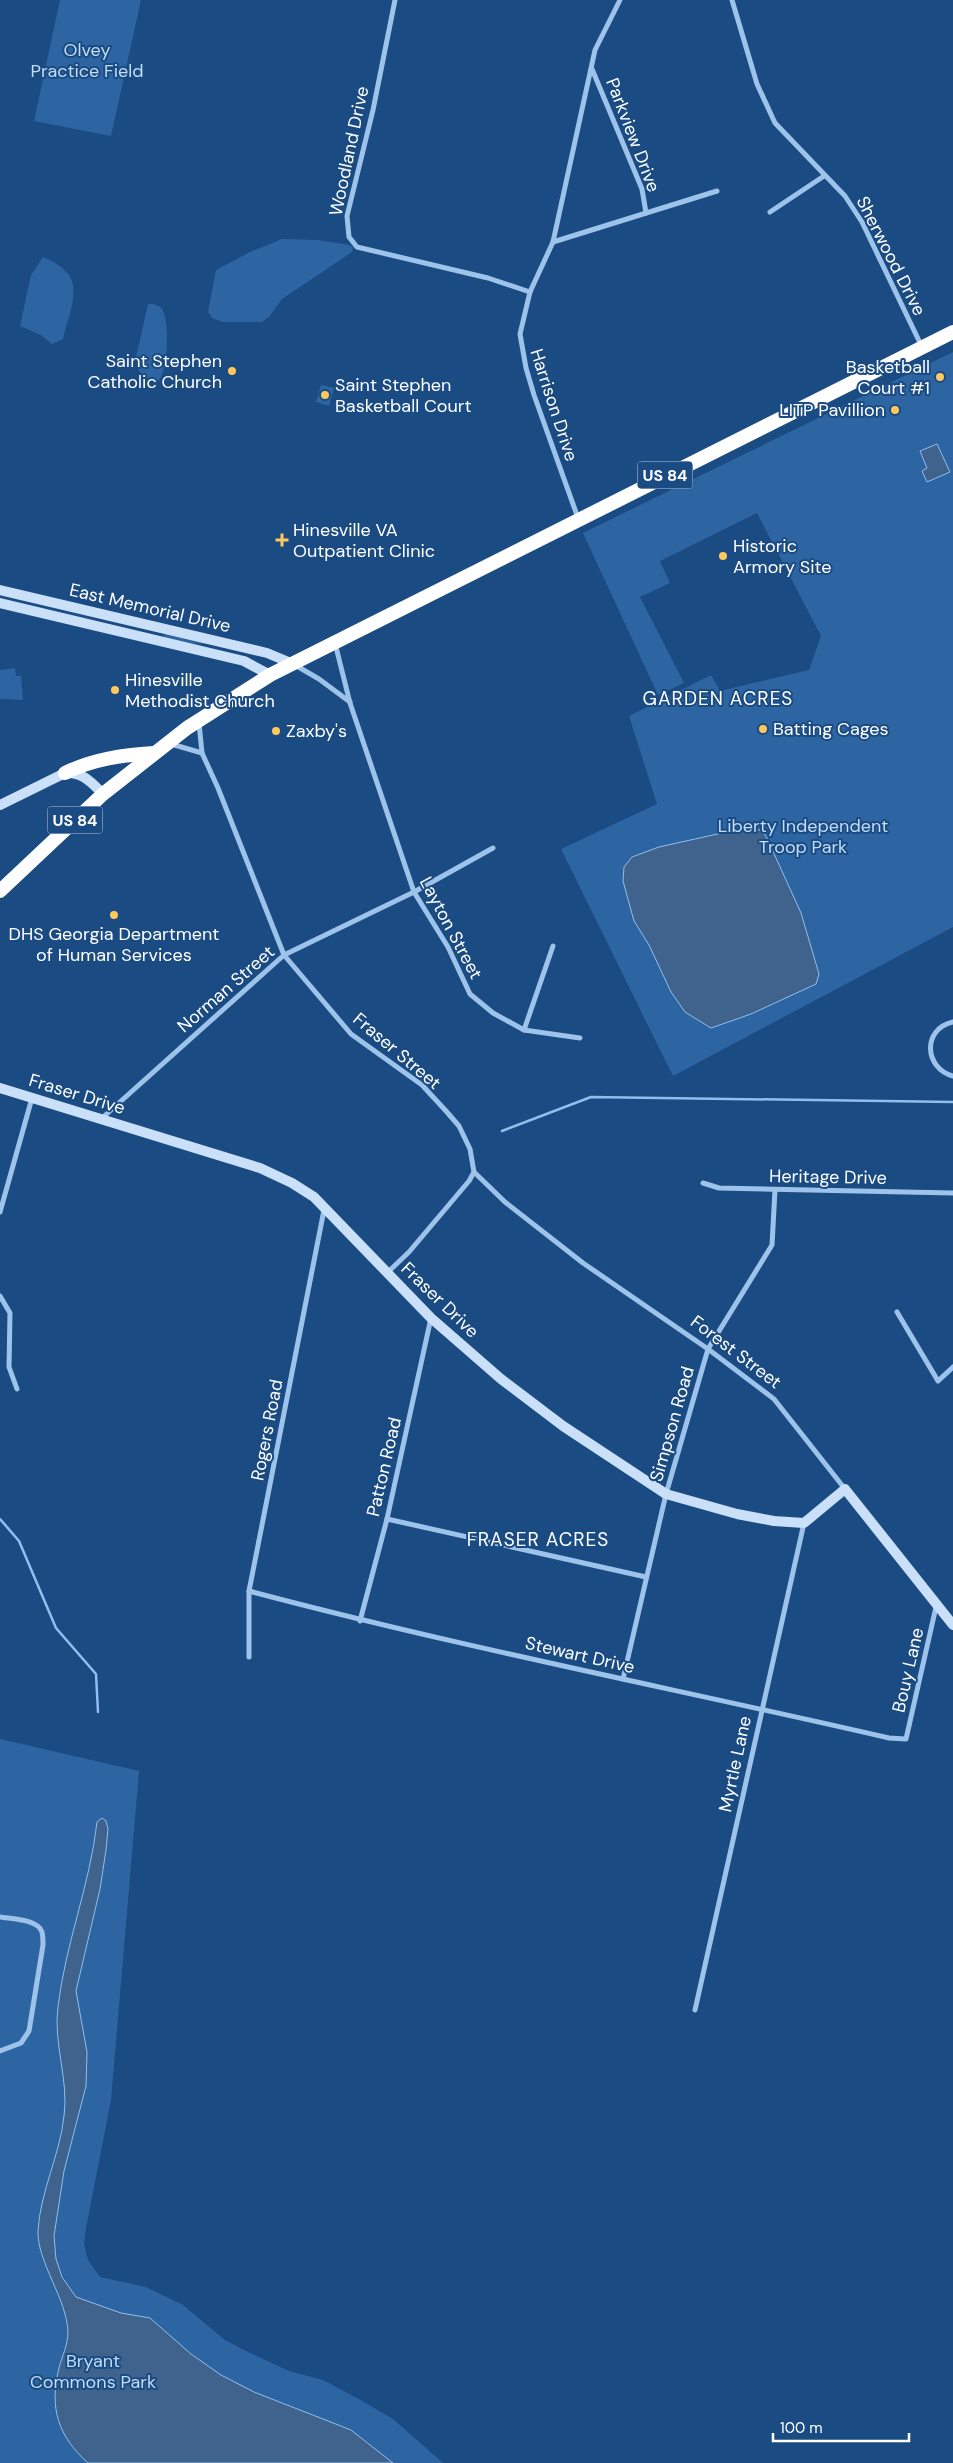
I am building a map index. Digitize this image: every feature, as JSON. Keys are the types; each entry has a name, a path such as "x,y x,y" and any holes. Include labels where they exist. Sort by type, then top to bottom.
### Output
{"highway":[{"name":"US 84","path":"0,891 103,794 154,753 199,720 270,675 953,332"},
{"path":"65,773 82,764 107,758 154,753"}],"street":[{"name":"Woodland Drive","path":"394,0 373,110 347,216 349,237 357,247 488,278 530,292"},
{"name":"Harrison Drive","path":"578,519 534,395 520,344 521,324 530,292 553,242 592,68 602,34 620,0"},
{"name":"Sherwood Drive","path":"732,0 757,84 772,116 824,176 845,196 862,222 922,347"},
{"name":"Parkview Drive","path":"592,68 642,189 646,213"},
{"path":"770,212 824,176"},
{"path":"553,242 717,191"},
{"name":"East Memorial Drive","path":"0,590 267,653 291,663"},
{"name":"East Memorial Drive","path":"0,603 244,662 270,675"},
{"name":"Layton Street","path":"335,641 350,703 414,892 448,947 470,994 494,1013 524,1030 580,1038"},
{"path":"291,663 319,679 350,703"},
{"name":"Fraser Street","path":"199,720 202,753 225,805 284,955 351,1034 422,1085 446,1111 459,1126 470,1149 474,1172"},
{"path":"168,743 202,753"},
{"path":"0,805 65,773 81,774 103,794"},
{"name":"Norman Street","path":"100,1119 284,955 414,892 493,848"},
{"path":"524,1030 553,946"},
{"path":"953,1022 946,1023 936,1031 931,1040 930,1050 936,1067 953,1076"},
{"name":"Fraser Drive","path":"0,1088 260,1168 292,1183 314,1197 324,1210 431,1318 502,1379 563,1426 666,1494 747,1516 774,1521 804,1523"},
{"path":"0,1212 32,1098"},
{"path":"387,1272 409,1252 474,1172"},
{"name":"Forest Street","path":"474,1172 505,1202 583,1262 708,1349 774,1399 936,1606 953,1625"},
{"name":"Heritage Drive","path":"703,1183 719,1188 953,1193"},
{"name":"Simpson Road","path":"623,1679 666,1494 708,1349 772,1245 775,1190"},
{"name":"Rogers Road","path":"249,1657 249,1591 324,1210"},
{"path":"0,1296 10,1313 9,1367 17,1389"},
{"path":"897,1312 938,1381 953,1367"},
{"name":"Patton Road","path":"360,1621 387,1519 431,1318"},
{"path":"804,1523 845,1489"},
{"path":"387,1519 646,1577"},
{"name":"Myrtle Lane","path":"695,2010 804,1523"},
{"name":"Stewart Drive","path":"249,1591 360,1621 889,1738 906,1739"},
{"name":"Bouy Lane","path":"906,1739 936,1606"},
{"path":"0,1917 22,1920 38,1926 42,1931 43,1945 29,2031 21,2043 0,2051"}],"green space":[{"name":"Olvey Practice Field","path":"60,0 141,0 111,136 34,121"},
{"path":"282,239 318,240 353,247 352,252 282,299 269,317 262,322 223,322 212,318 208,312 216,270 250,252"},
{"path":"43,257 67,272 72,281 74,291 63,339 52,344 41,335 20,326 31,275"},
{"path":"148,304 159,306 165,315 167,335 166,358 158,381 144,379 137,367 136,357"},
{"name":"Liberty Independent Troop Park","path":"953,352 953,927 673,1076 561,849 657,804 629,716 711,675 720,691 809,670 821,636 757,513 660,561 670,583 640,597 684,683 658,695 583,533"},
{"name":"Saint Stephen Basketball Court","path":"321,385 334,388 329,406 316,402"},
{"path":"168,634 207,644 187,643 164,637 163,635"},
{"path":"15,668 16,676 21,676 23,700 0,699 0,670"},
{"name":"Bryant Commons Park","path":"0,1739 139,1771 111,2100 86,2228 84,2244 88,2260 100,2277 146,2287 183,2305 225,2340 289,2371 323,2380 357,2398 393,2419 443,2463 0,2463"}],"shaded area":[{"path":"937,444 950,472 927,482 922,471 927,468 920,451"},
{"path":"740,829 761,830 766,836 801,913 819,974 816,984 751,1014 711,1028 685,1012 671,992 649,945 634,921 623,881 624,867 632,857 659,847"},
{"path":"102,1818 106,1821 108,1829 106,1850 100,1889 76,1991 87,2052 86,2086 64,2171 54,2236 56,2259 62,2277 76,2297 121,2313 150,2318 191,2354 221,2375 254,2392 351,2430 393,2463 88,2463 69,2442 63,2432 58,2420 55,2396 56,2382 68,2332 63,2307 42,2255 38,2231 42,2202 59,2145 64,2116 65,2102 57,2021 61,1984 89,1869 97,1822"}],"waterway":[{"path":"502,1131 591,1097 953,1102"},
{"path":"0,1519 19,1541 56,1628 96,1674 98,1712"}],"place":[{"name":"Saint Stephen Catholic Church","path":"232,371"},
{"name":"Basketball Court #1","path":"940,377"},
{"name":"Saint Stephen Basketball Court","path":"325,395"},
{"name":"LITP Pavillion","path":"895,410"},
{"name":"Hinesville VA Outpatient Clinic","path":"282,540"},
{"name":"Historic Armory Site","path":"723,556"},
{"name":"Hinesville Methodist Church","path":"115,690"},
{"name":"Batting Cages","path":"763,729"},
{"name":"Zaxby's","path":"276,731"},
{"name":"DHS Georgia Department of Human Services","path":"114,915"}],"district":[{"name":"GARDEN ACRES","path":"718,698"},
{"name":"FRASER ACRES","path":"538,1539"}]}
